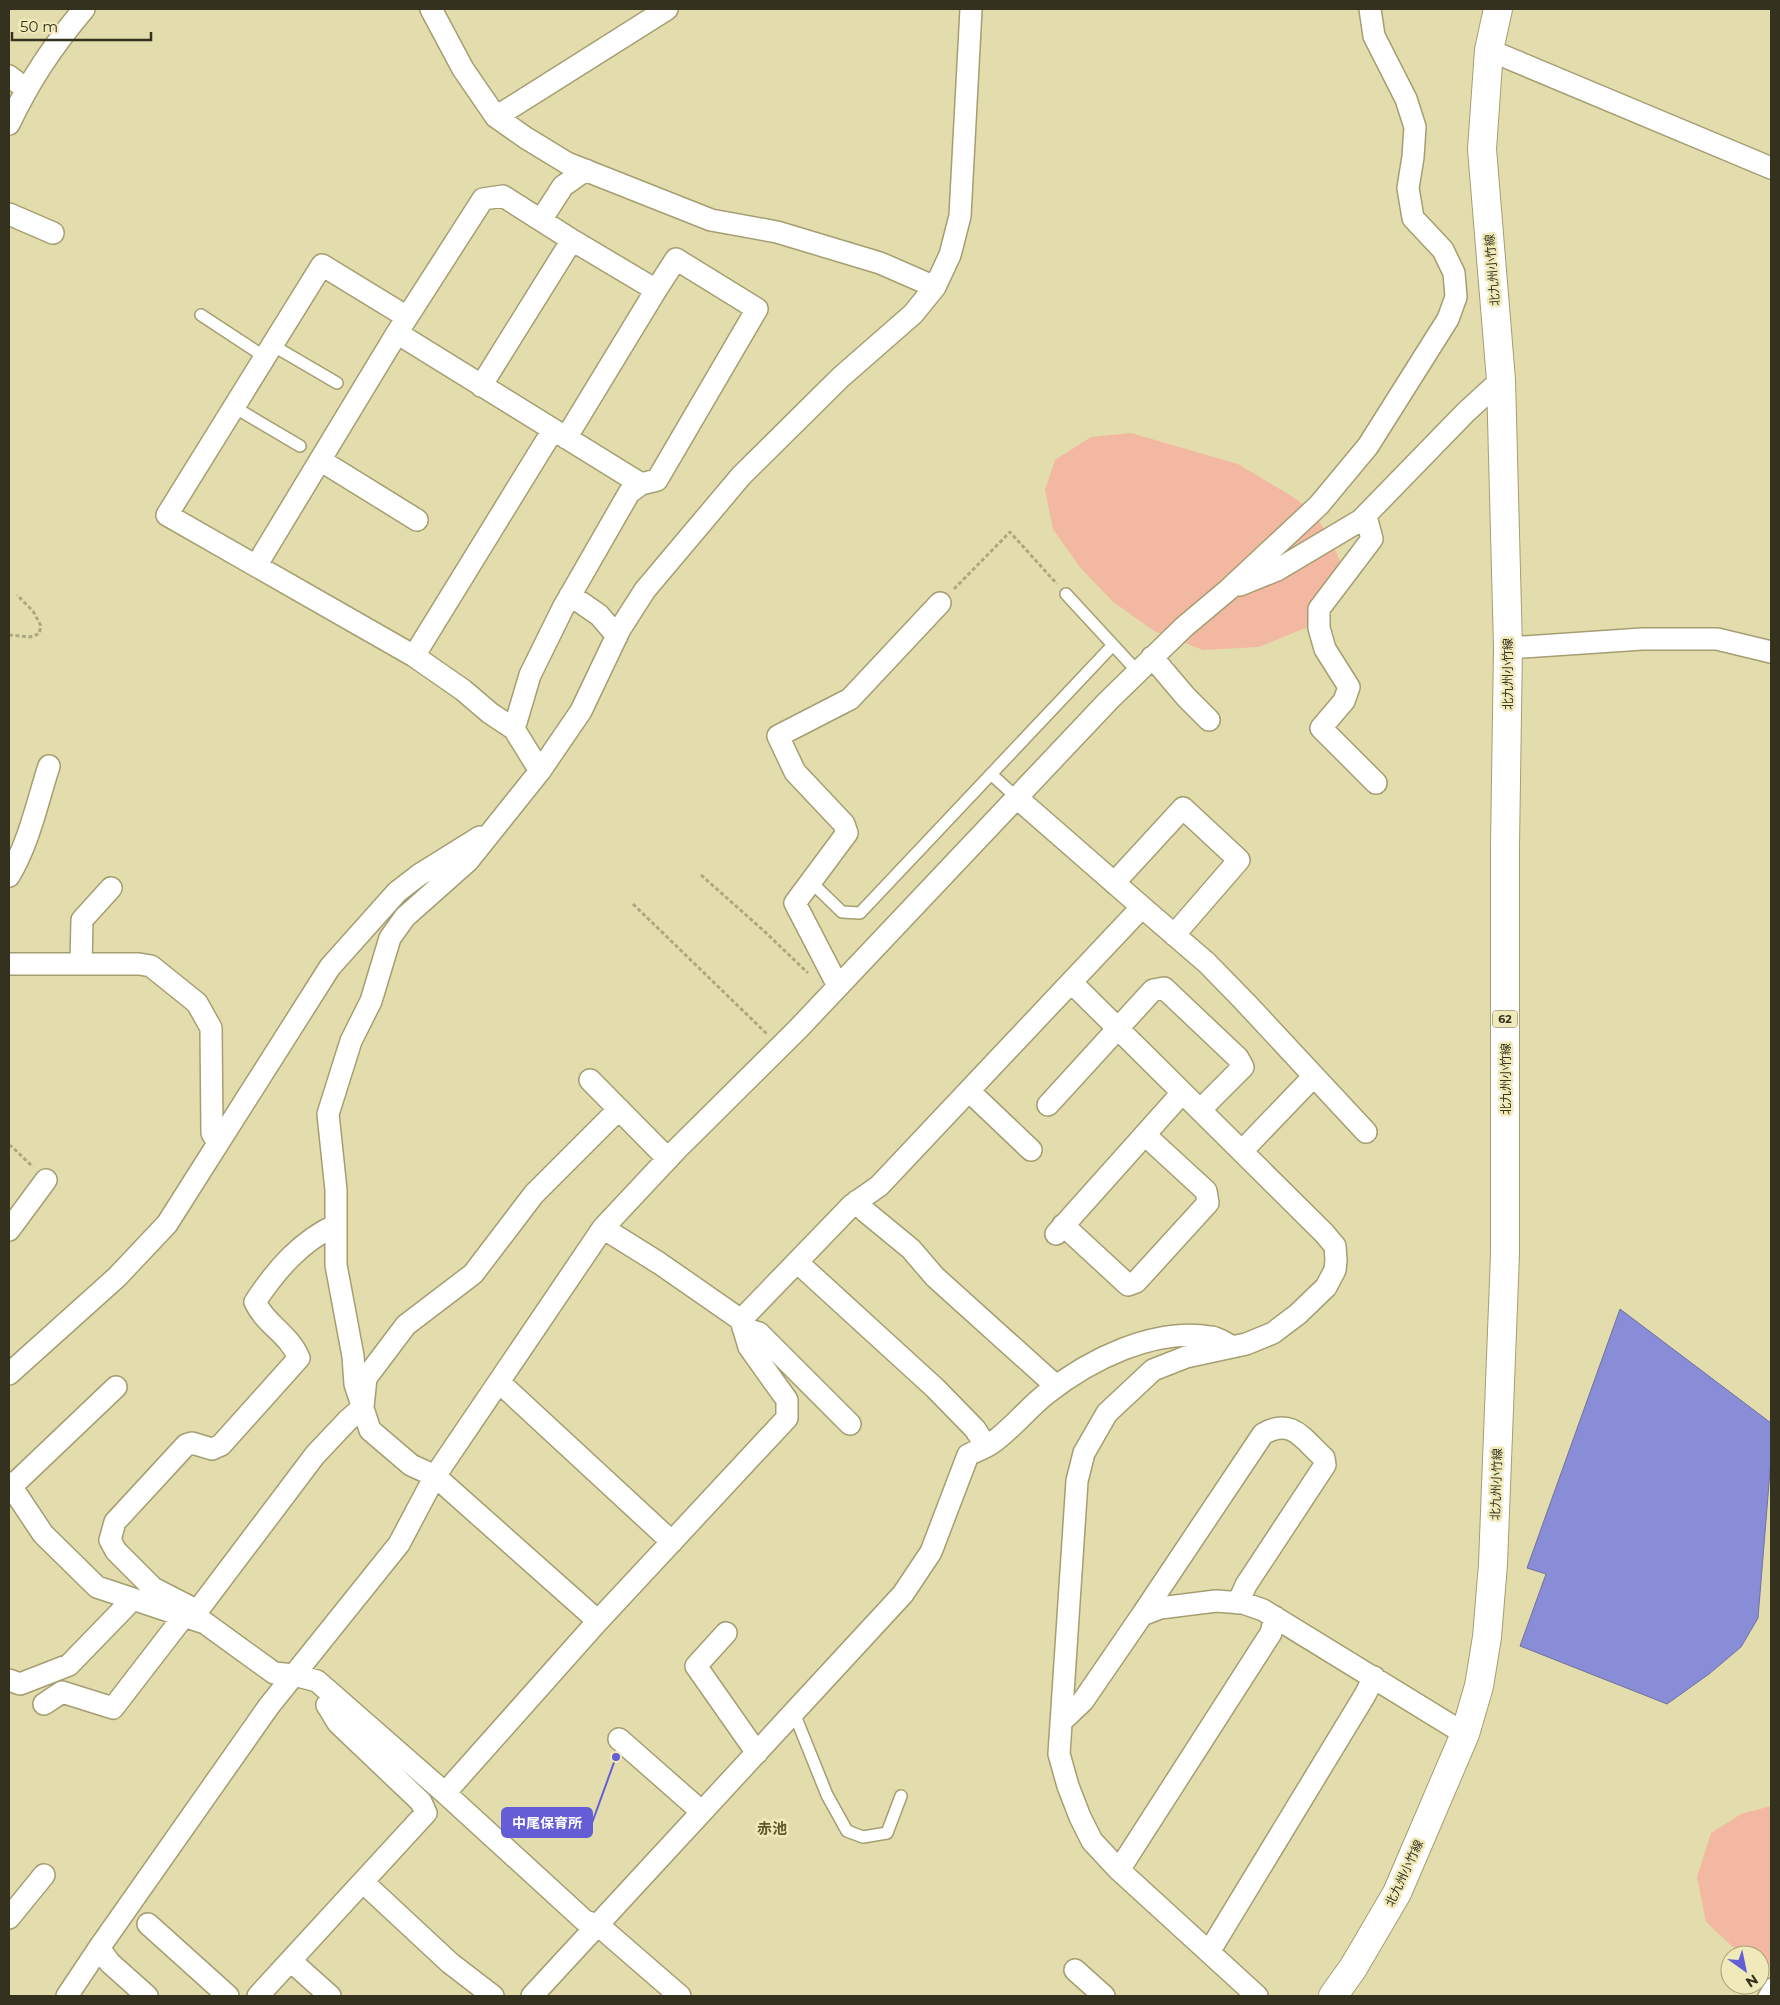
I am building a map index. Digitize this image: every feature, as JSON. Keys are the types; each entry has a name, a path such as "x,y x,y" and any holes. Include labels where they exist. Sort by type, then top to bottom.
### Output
{"main road":[{"name":"北九州小竹線","path":"1332,1996 1353,1968 1396,1893 1465,1734 1479,1686 1487,1637 1493,1564 1505,1254 1505,846 1508,648 1501,380 1482,149 1489,50 1498,9"}],"street":[{"path":"9,124 26,89 56,42 84,9"},
{"path":"431,9 463,69 496,116 526,138 567,163 711,220 777,232 880,264 935,287"},
{"path":"496,116 667,9"},
{"path":"598,1621 435,1476 411,1465 370,1430 355,1384 353,1356 336,1265 336,1190 328,1114 351,1041 371,1001 390,938 405,917 468,861 540,771 581,711 617,636 645,590 741,476 841,377 913,314 935,287 950,255 960,216 971,9"},
{"path":"67,1996 264,1714 399,1544 435,1476 603,1228 668,1159 780,1047 1016,797 1145,664 1319,505 1368,446 1448,319 1456,297 1454,273 1443,250 1414,218 1408,188 1415,127 1406,99 1374,36 1370,9"},
{"path":"1489,50 1771,168"},
{"path":"9,76 26,89"},
{"path":"541,220 563,186 586,170"},
{"path":"256,566 402,325 483,199 503,196 656,290"},
{"path":"9,214 53,233"},
{"path":"481,386 572,240"},
{"path":"414,656 676,260 757,309 657,480 641,484 629,493 570,595 530,675 514,730"},
{"path":"540,771 514,730 414,656 167,515 322,264 481,386 641,484"},
{"path":"1228,590 1277,570 1366,516 1466,412 1501,380"},
{"path":"320,460 417,520"},
{"path":"1366,516 1372,539 1319,609 1319,628 1325,649 1348,686 1344,701 1321,728 1376,783"},
{"path":"570,595 600,615 617,636"},
{"path":"834,990 795,904 847,833 844,824 795,772 778,736 850,699 940,603"},
{"path":"1508,648 1642,639 1717,639 1771,652"},
{"path":"1145,664 1186,697 1209,720"},
{"path":"9,876 24,843 49,766"},
{"path":"1016,797 1207,963 1246,1002 1366,1132"},
{"path":"1114,883 1183,808 1239,860 1174,935"},
{"path":"9,1374 117,1277 167,1224 330,968 397,892 419,875 493,829"},
{"path":"81,964 82,920 111,888"},
{"path":"742,1324 796,1262 857,1201 879,1186 1142,907"},
{"path":"9,964 139,964 151,966 197,1003 211,1028 212,1133 218,1143"},
{"path":"1072,983 1335,1246 1335,1270 1326,1286 1298,1314 1273,1333 1246,1344 1186,1357 1154,1370 1107,1413 1084,1453 1077,1481 1059,1754 1068,1786 1092,1841 1119,1870 1257,1996"},
{"path":"1048,1105 1152,990 1164,988 1238,1058 1243,1067 1200,1110"},
{"path":"1242,1151 1314,1076"},
{"path":"590,1080 668,1159"},
{"path":"969,1091 1031,1150"},
{"path":"1145,1135 1206,1191 1208,1203 1136,1282 1128,1284 1059,1230 1182,1093"},
{"path":"44,1704 62,1692 113,1708 191,1615 315,1455 363,1407 366,1378 406,1324 473,1274 534,1194 619,1110"},
{"path":"9,1230 46,1180"},
{"path":"857,1201 866,1212 911,1249 935,1277 1056,1386"},
{"path":"336,1225 304,1244 269,1281 255,1302 259,1311 286,1336 299,1358 221,1445 212,1449 192,1444 186,1445 114,1522 110,1540 116,1551 153,1588 191,1615 205,1622 274,1674 294,1675 318,1681 445,1793 585,1921 598,1925 680,1996"},
{"path":"603,1228 659,1263 742,1324 759,1333 850,1424"},
{"path":"796,1262 935,1388 975,1429 986,1446"},
{"path":"445,1793 598,1621 787,1418 787,1400 750,1346 742,1324"},
{"path":"532,1996 903,1594 931,1552 968,1455 992,1444 1068,1377 1110,1354 1141,1342 1184,1335 1212,1337 1231,1346"},
{"path":"499,1382 672,1542"},
{"path":"116,1387 10,1485 43,1534 97,1587 191,1615"},
{"path":"1062,1721 1083,1702 1263,1434 1284,1426 1295,1431 1324,1458 1325,1465 1246,1585 1238,1603"},
{"path":"13,1687 69,1665 133,1599"},
{"path":"1142,1615 1160,1608 1216,1601 1238,1603 1263,1610 1465,1734"},
{"path":"1119,1870 1271,1633 1275,1617"},
{"path":"726,1633 696,1666 757,1753"},
{"path":"1209,1952 1365,1695 1374,1677"},
{"path":"258,1996 364,1883 426,1813 421,1802 338,1723 327,1705 333,1695"},
{"path":"619,1739 702,1812"},
{"path":"9,1918 44,1875"},
{"path":"364,1883 450,1963 493,1996"},
{"path":"148,1924 228,1996"},
{"path":"99,1948 110,1963 147,1996"},
{"path":"291,1961 330,1996"},
{"path":"1074,1970 1104,1996"}],"lane":[{"path":"201,315 269,351 337,383"},
{"path":"234,407 300,446"},
{"path":"1066,594 1113,645 1145,664"},
{"path":"810,882 842,912 860,913 1113,645"},
{"path":"991,774 1016,797"},
{"path":"794,1713 827,1795 847,1831 863,1837 887,1833 901,1796"},
{"path":"1764,1996 1771,1984"}],"path":[{"path":"940,603 1010,532 1066,594"},
{"path":"9,635 30,637 39,634 41,626 32,611 17,595"},
{"path":"701,875 834,990"},
{"path":"633,904 780,1047"},
{"path":"9,1147 12,1146 46,1180"}],"shaded area":[{"path":"1131,433 1238,464 1312,510 1329,537 1345,572 1342,597 1308,627 1259,647 1203,650 1154,631 1112,601 1079,566 1053,529 1045,490 1055,460 1091,437"},
{"path":"1771,1806 1771,1965 1770,1945 1731,1945 1706,1922 1697,1877 1711,1833 1741,1814"}],"water":[{"path":"1620,1309 1771,1423 1771,1459 1758,1618 1741,1647 1709,1674 1667,1704 1520,1646 1546,1574 1527,1568"}],"place":[{"name":"中尾保育所","path":"616,1757"}],"district":[{"name":"赤池","path":"772,1828"}]}
